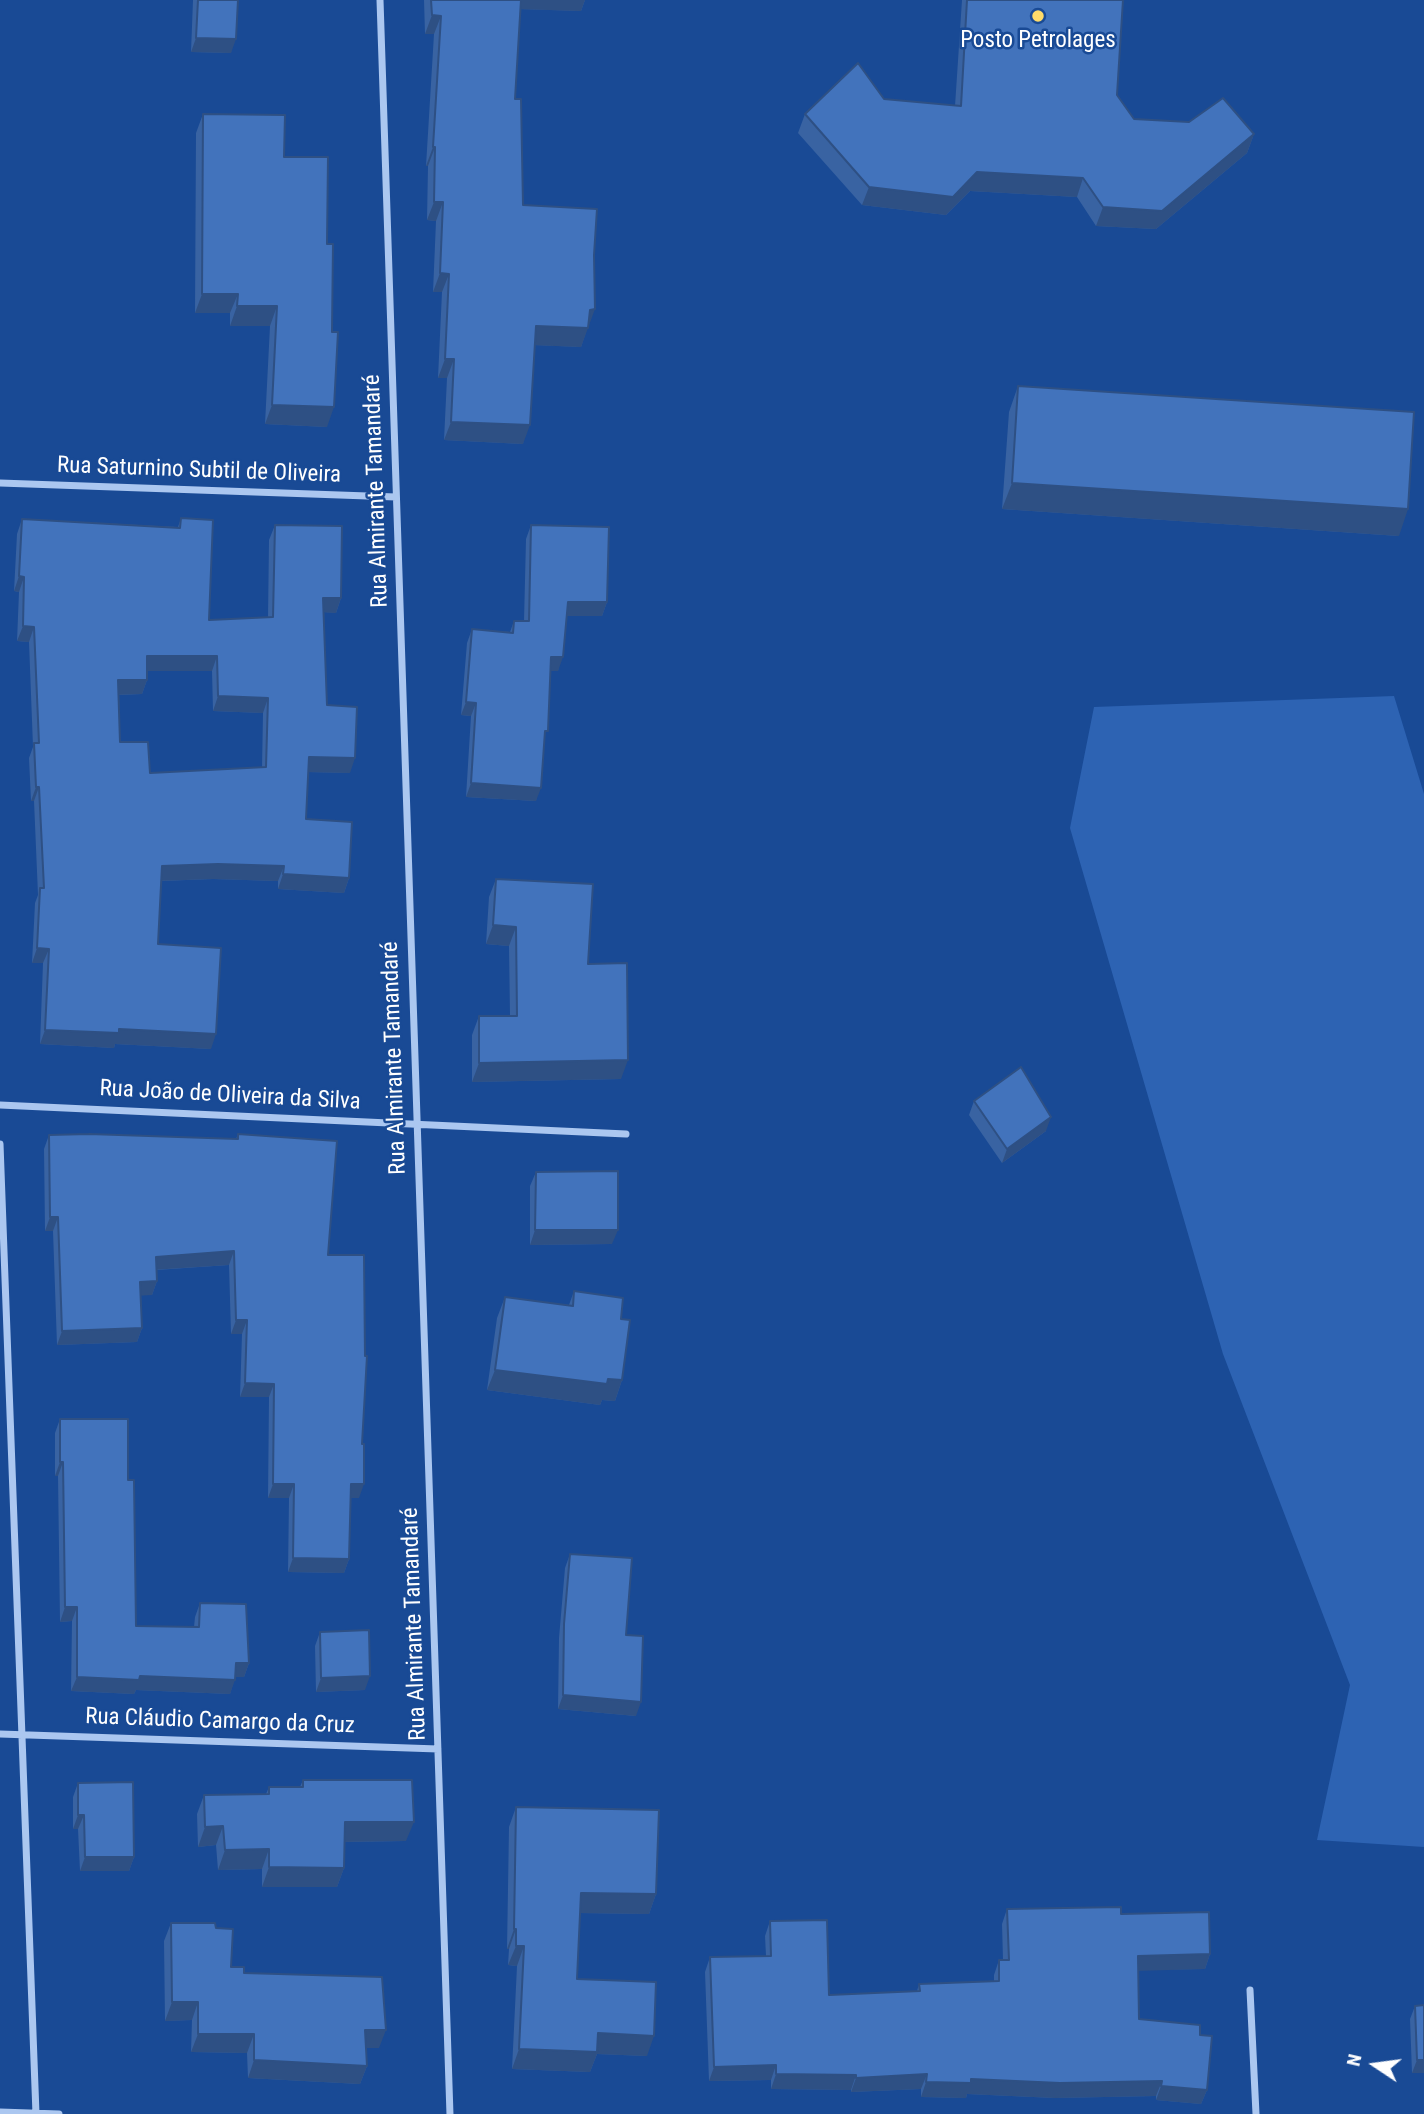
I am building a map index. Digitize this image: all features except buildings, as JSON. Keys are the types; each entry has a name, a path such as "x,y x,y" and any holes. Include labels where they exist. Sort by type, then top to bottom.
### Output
{"street":[{"name":"Rua Almirante Tamandaré","path":"380,0 450,2114"},
{"name":"Rua Saturnino Subtil de Oliveira","path":"0,483 396,497"},
{"name":"Rua João de Oliveira da Silva","path":"0,1105 626,1134"},
{"path":"0,1144 36,2114"},
{"name":"Rua Cláudio Camargo da Cruz","path":"0,1734 438,1749"},
{"path":"1250,1990 1256,2114"},
{"path":"0,2112 59,2114"}],"shaded area":[{"path":"1394,696 1424,794 1424,1847 1317,1840 1350,1685 1223,1354 1070,828 1094,707"}],"place":[{"name":"Posto Petrolages","path":"1038,16"}]}
